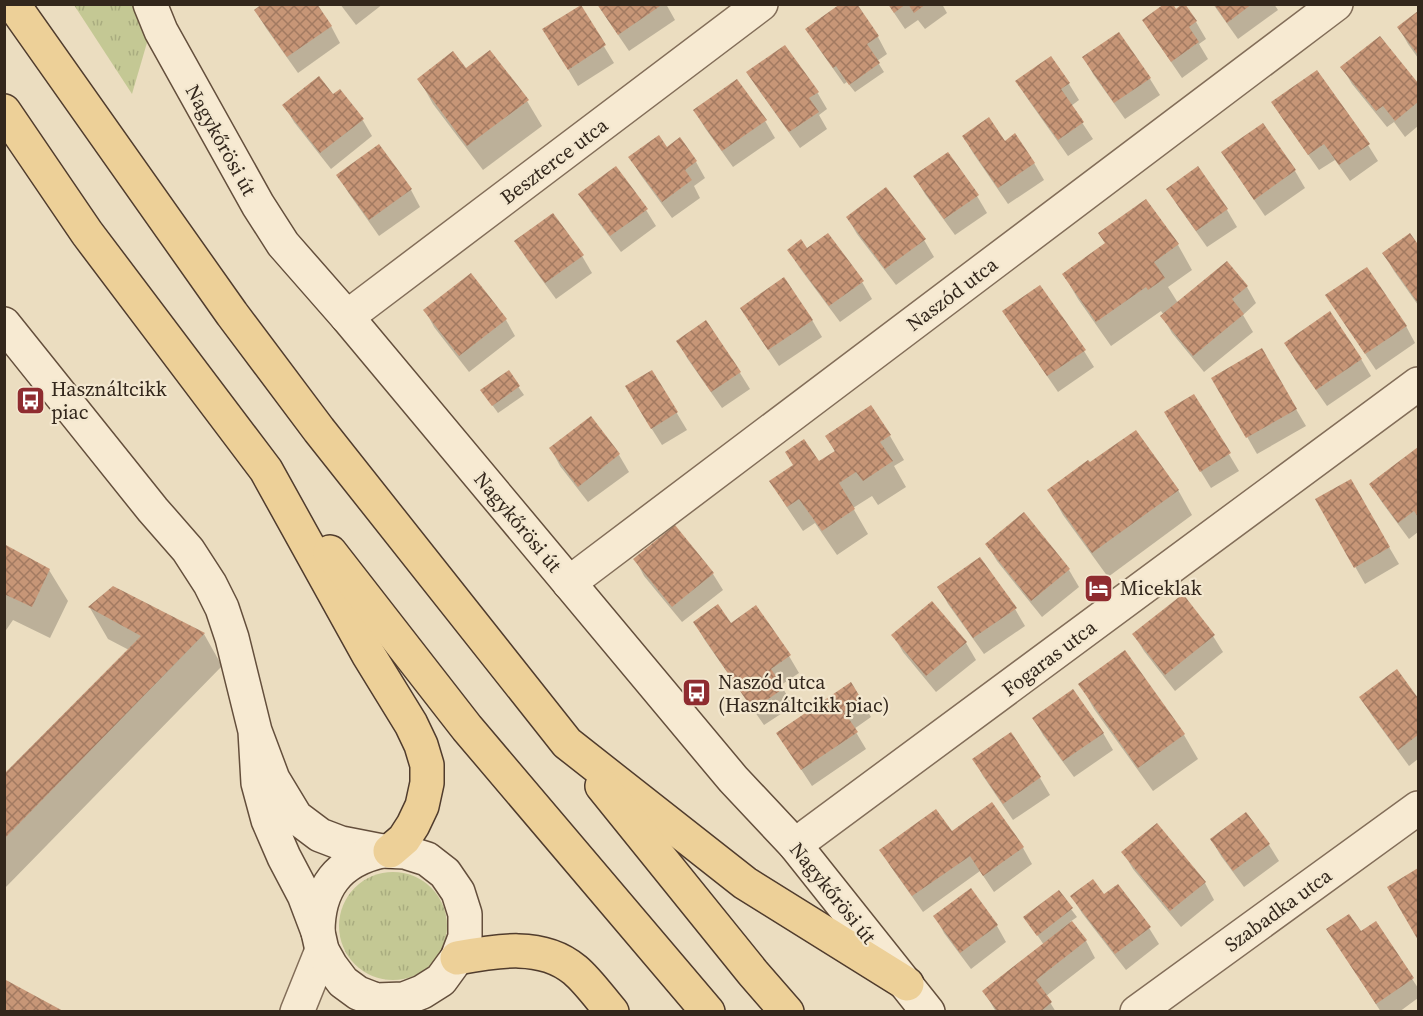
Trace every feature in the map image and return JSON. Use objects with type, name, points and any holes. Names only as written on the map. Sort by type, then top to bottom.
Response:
[{"type":"main road","points":[[13,4],[232,314],[319,430],[567,743],[753,973],[787,1011]]},
{"type":"main road","points":[[4,111],[87,233],[266,470],[467,728],[708,1011]]},
{"type":"main road","points":[[266,470],[421,745],[427,765],[427,783],[422,806],[404,839],[386,851]]},
{"type":"main road","points":[[567,743],[745,883],[907,984]]},
{"type":"main road","points":[[458,958],[517,950],[546,955],[575,970],[612,1011]]},
{"type":"street","name":"Nagykőrösi út","points":[[150,4],[161,31],[258,205],[283,244],[347,317],[733,780],[795,845],[928,1011]]},
{"type":"street","name":"Beszterce utca","points":[[347,317],[761,4]]},
{"type":"street","name":"Naszód utca","points":[[569,583],[1336,4]]},
{"type":"street","points":[[4,324],[153,510],[188,550],[210,584],[222,608],[232,638],[255,731],[273,779],[296,817],[320,835],[341,843],[405,852],[427,859],[445,873],[458,892],[465,914],[465,937],[458,958],[441,980],[422,992],[404,999],[364,1006],[358,993],[343,982],[331,966],[304,895],[268,820],[258,783],[255,731]]},
{"type":"street","name":"Fogaras utca","points":[[795,845],[1419,384]]},
{"type":"street","name":"Szabadka utca","points":[[1137,1011],[1419,808]]},
{"type":"street","points":[[297,1011],[320,941],[318,915],[331,881],[354,861],[367,854],[386,851]]},
{"type":"green space","points":[[74,5],[158,5],[132,94]]},
{"type":"green space","points":[[393,872],[414,876],[432,887],[443,905],[447,926],[443,947],[432,965],[414,976],[393,980],[372,976],[354,965],[343,947],[339,926],[343,905],[354,887],[372,876]]},
{"type":"building","points":[[262,4],[317,4],[332,26],[287,57],[254,10]]},
{"type":"building","points":[[597,4],[663,4],[618,35]]},
{"type":"building","points":[[840,4],[857,4],[879,36],[867,44],[880,63],[849,85],[836,66],[833,68],[805,29]]},
{"type":"building","points":[[888,4],[906,4],[894,13]]},
{"type":"building","points":[[908,4],[926,4],[914,13]]},
{"type":"building","points":[[1164,4],[1173,4],[1176,9],[1185,4],[1197,21],[1189,27],[1199,42],[1171,62],[1142,20]]},
{"type":"building","points":[[1214,4],[1252,4],[1227,23]]},
{"type":"building","points":[[581,5],[606,45],[568,70],[542,29]]},
{"type":"building","points":[[1418,11],[1418,55],[1397,27]]},
{"type":"building","points":[[1119,32],[1151,78],[1114,103],[1082,57]]},
{"type":"building","points":[[1380,36],[1418,83],[1418,102],[1395,121],[1383,106],[1376,111],[1340,67]]},
{"type":"building","points":[[785,45],[819,92],[809,98],[819,112],[789,132],[746,72]]},
{"type":"building","points":[[490,50],[529,100],[467,146],[417,79],[453,51],[466,68]]},
{"type":"building","points":[[1051,56],[1070,83],[1061,89],[1084,122],[1058,140],[1015,81]]},
{"type":"building","points":[[1317,70],[1370,144],[1339,165],[1324,144],[1308,155],[1271,102]]},
{"type":"building","points":[[319,76],[333,94],[340,89],[364,119],[320,153],[282,105]]},
{"type":"building","points":[[737,79],[767,120],[722,151],[693,110]]},
{"type":"building","points":[[989,117],[1005,141],[1015,133],[1035,163],[998,188],[962,136]]},
{"type":"building","points":[[1263,123],[1296,170],[1254,200],[1221,152]]},
{"type":"building","points":[[659,135],[667,147],[680,137],[697,161],[685,170],[692,180],[662,202],[628,157]]},
{"type":"building","points":[[379,144],[412,189],[369,220],[336,175]]},
{"type":"building","points":[[948,152],[979,195],[944,219],[913,176]]},
{"type":"building","points":[[616,166],[648,209],[610,236],[578,194]]},
{"type":"building","points":[[1198,166],[1228,209],[1196,231],[1166,189]]},
{"type":"building","points":[[886,187],[926,239],[885,269],[846,217]]},
{"type":"building","points":[[1146,199],[1179,244],[1154,262],[1165,278],[1148,290],[1146,287],[1096,322],[1062,274],[1105,243],[1098,233]]},
{"type":"building","points":[[553,213],[584,255],[545,283],[514,241]]},
{"type":"building","points":[[828,233],[864,281],[829,306],[787,250],[801,239],[807,248]]},
{"type":"building","points":[[1410,233],[1418,242],[1418,303],[1382,253]]},
{"type":"building","points":[[1227,261],[1248,286],[1232,299],[1244,314],[1193,356],[1160,316]]},
{"type":"building","points":[[1367,267],[1407,326],[1365,354],[1325,295]]},
{"type":"building","points":[[471,273],[507,319],[459,356],[423,310]]},
{"type":"building","points":[[784,277],[813,320],[768,350],[740,308]]},
{"type":"building","points":[[1040,285],[1086,350],[1047,376],[1002,311]]},
{"type":"building","points":[[1330,311],[1362,359],[1316,390],[1284,343]]},
{"type":"building","points":[[706,320],[741,372],[711,392],[676,341]]},
{"type":"building","points":[[1262,348],[1297,409],[1246,438],[1211,378]]},
{"type":"building","points":[[509,370],[520,386],[492,406],[480,390]]},
{"type":"building","points":[[652,370],[678,412],[651,429],[625,386]]},
{"type":"building","points":[[1194,394],[1231,453],[1200,472],[1164,412]]},
{"type":"building","points":[[871,405],[891,435],[880,442],[893,461],[863,481],[856,472],[839,483],[855,509],[822,531],[799,499],[787,507],[769,481],[793,465],[785,452],[804,439],[819,461],[835,451],[825,436]]},
{"type":"building","points":[[591,416],[620,454],[578,487],[549,448]]},
{"type":"building","points":[[1136,430],[1179,490],[1092,553],[1047,490],[1088,460],[1090,462]]},
{"type":"building","points":[[1418,447],[1418,517],[1414,511],[1398,523],[1369,484]]},
{"type":"building","points":[[1351,479],[1390,547],[1354,568],[1315,499]]},
{"type":"building","points":[[1024,512],[1070,569],[1031,601],[985,544]]},
{"type":"building","points":[[675,525],[714,573],[672,607],[633,559]]},
{"type":"building","points":[[4,544],[50,569],[32,607],[4,594]]},
{"type":"building","points":[[980,557],[1017,608],[973,638],[937,587]]},
{"type":"building","points":[[113,586],[205,633],[4,839],[4,774],[141,636],[88,607]]},
{"type":"building","points":[[1183,594],[1215,635],[1165,675],[1132,634]]},
{"type":"building","points":[[932,601],[967,642],[926,676],[891,635]]},
{"type":"building","points":[[718,604],[731,623],[756,605],[791,655],[771,669],[784,688],[753,710],[693,622]]},
{"type":"building","points":[[1125,650],[1185,734],[1138,768],[1078,684]]},
{"type":"building","points":[[1397,669],[1418,698],[1418,735],[1398,750],[1359,697]]},
{"type":"building","points":[[851,682],[862,700],[844,712],[858,732],[801,770],[776,733]]},
{"type":"building","points":[[1073,689],[1104,733],[1063,761],[1032,718]]},
{"type":"building","points":[[1011,732],[1041,777],[1003,804],[972,759]]},
{"type":"building","points":[[992,802],[1024,847],[983,876],[970,856],[912,896],[879,850],[936,809],[952,831]]},
{"type":"building","points":[[1246,812],[1270,844],[1233,871],[1210,839]]},
{"type":"building","points":[[1157,823],[1206,882],[1170,911],[1121,852]]},
{"type":"building","points":[[1418,868],[1418,940],[1387,887]]},
{"type":"building","points":[[1093,879],[1104,894],[1118,884],[1151,927],[1115,954],[1070,896]]},
{"type":"building","points":[[971,888],[998,925],[960,953],[933,916]]},
{"type":"building","points":[[1059,890],[1073,908],[1037,936],[1023,917]]},
{"type":"building","points":[[1349,914],[1361,931],[1376,921],[1414,978],[1376,1004],[1326,929]]},
{"type":"building","points":[[1072,921],[1087,940],[1036,980],[1052,1002],[1040,1012],[998,1012],[982,991]]},
{"type":"building","points":[[4,979],[65,1012],[4,1012]]},
{"type":"place","name":"Használtcikk piac","points":[[30,401]]},
{"type":"place","name":"Miceklak","points":[[1099,588]]},
{"type":"place","name":"Naszód utca (Használtcikk piac)","points":[[697,693]]}]
